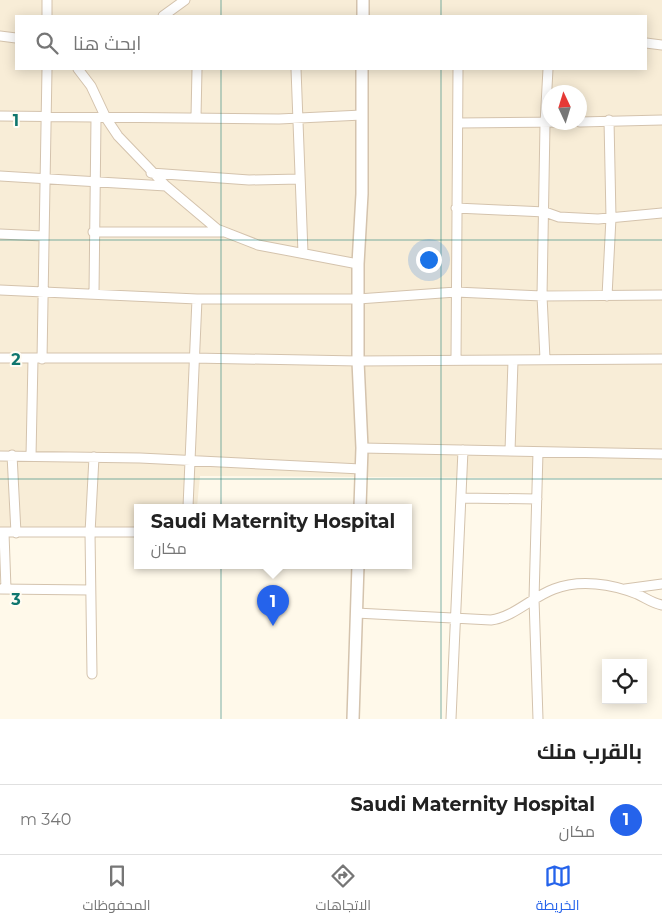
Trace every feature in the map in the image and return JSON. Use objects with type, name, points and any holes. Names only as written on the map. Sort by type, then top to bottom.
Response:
[{"type":"street","points":[[47,0],[47,15]]},
{"type":"street","points":[[164,15],[185,0]]},
{"type":"street","points":[[363,0],[363,15]]},
{"type":"street","points":[[0,36],[15,38]]},
{"type":"street","points":[[647,43],[662,45]]},
{"type":"street","points":[[31,456],[42,291],[47,70]]},
{"type":"street","points":[[79,70],[91,86],[106,118],[118,136],[166,186],[224,232],[258,245],[358,264]]},
{"type":"street","points":[[196,117],[197,70]]},
{"type":"street","points":[[296,70],[303,253]]},
{"type":"street","points":[[360,504],[362,448],[358,361],[358,264],[362,194],[362,70]]},
{"type":"street","points":[[456,360],[458,70]]},
{"type":"street","points":[[547,85],[548,70]]},
{"type":"street","points":[[0,116],[47,118],[298,118],[362,115]]},
{"type":"street","points":[[94,293],[93,232],[96,118]]},
{"type":"street","points":[[608,296],[611,218],[609,120]]},
{"type":"street","points":[[587,122],[662,120]]},
{"type":"street","points":[[458,123],[542,124]]},
{"type":"street","points":[[545,130],[542,296],[545,359]]},
{"type":"street","points":[[151,172],[249,180],[300,179]]},
{"type":"street","points":[[0,176],[166,186]]},
{"type":"street","points":[[456,208],[545,212],[559,217],[611,218],[662,213]]},
{"type":"street","points":[[93,232],[224,232]]},
{"type":"street","points":[[0,234],[44,236]]},
{"type":"street","points":[[0,290],[197,298],[358,299],[456,292],[542,296],[662,295]]},
{"type":"street","points":[[188,504],[197,298]]},
{"type":"street","points":[[0,358],[193,358],[358,361],[662,359]]},
{"type":"street","points":[[510,451],[513,361]]},
{"type":"street","points":[[362,448],[662,454]]},
{"type":"street","points":[[451,719],[463,450]]},
{"type":"street","points":[[538,452],[534,599],[538,719]]},
{"type":"street","points":[[12,455],[16,533]]},
{"type":"street","points":[[0,456],[189,460],[361,469]]},
{"type":"street","points":[[92,674],[90,533],[94,458]]},
{"type":"street","points":[[461,498],[537,499]]},
{"type":"street","points":[[90,590],[3,589],[2,532],[134,532]]},
{"type":"street","points":[[353,719],[358,569]]},
{"type":"street","points":[[356,614],[498,619],[553,589],[572,584],[592,584],[622,589],[662,604]]},
{"type":"street","points":[[622,589],[662,584]]},
{"type":"shaded area","points":[[0,0],[662,0],[662,479],[200,476],[197,504],[134,504],[134,530],[0,528]]},
{"type":"place","name":"Saudi Maternity Hospital","points":[[273,626]]}]
